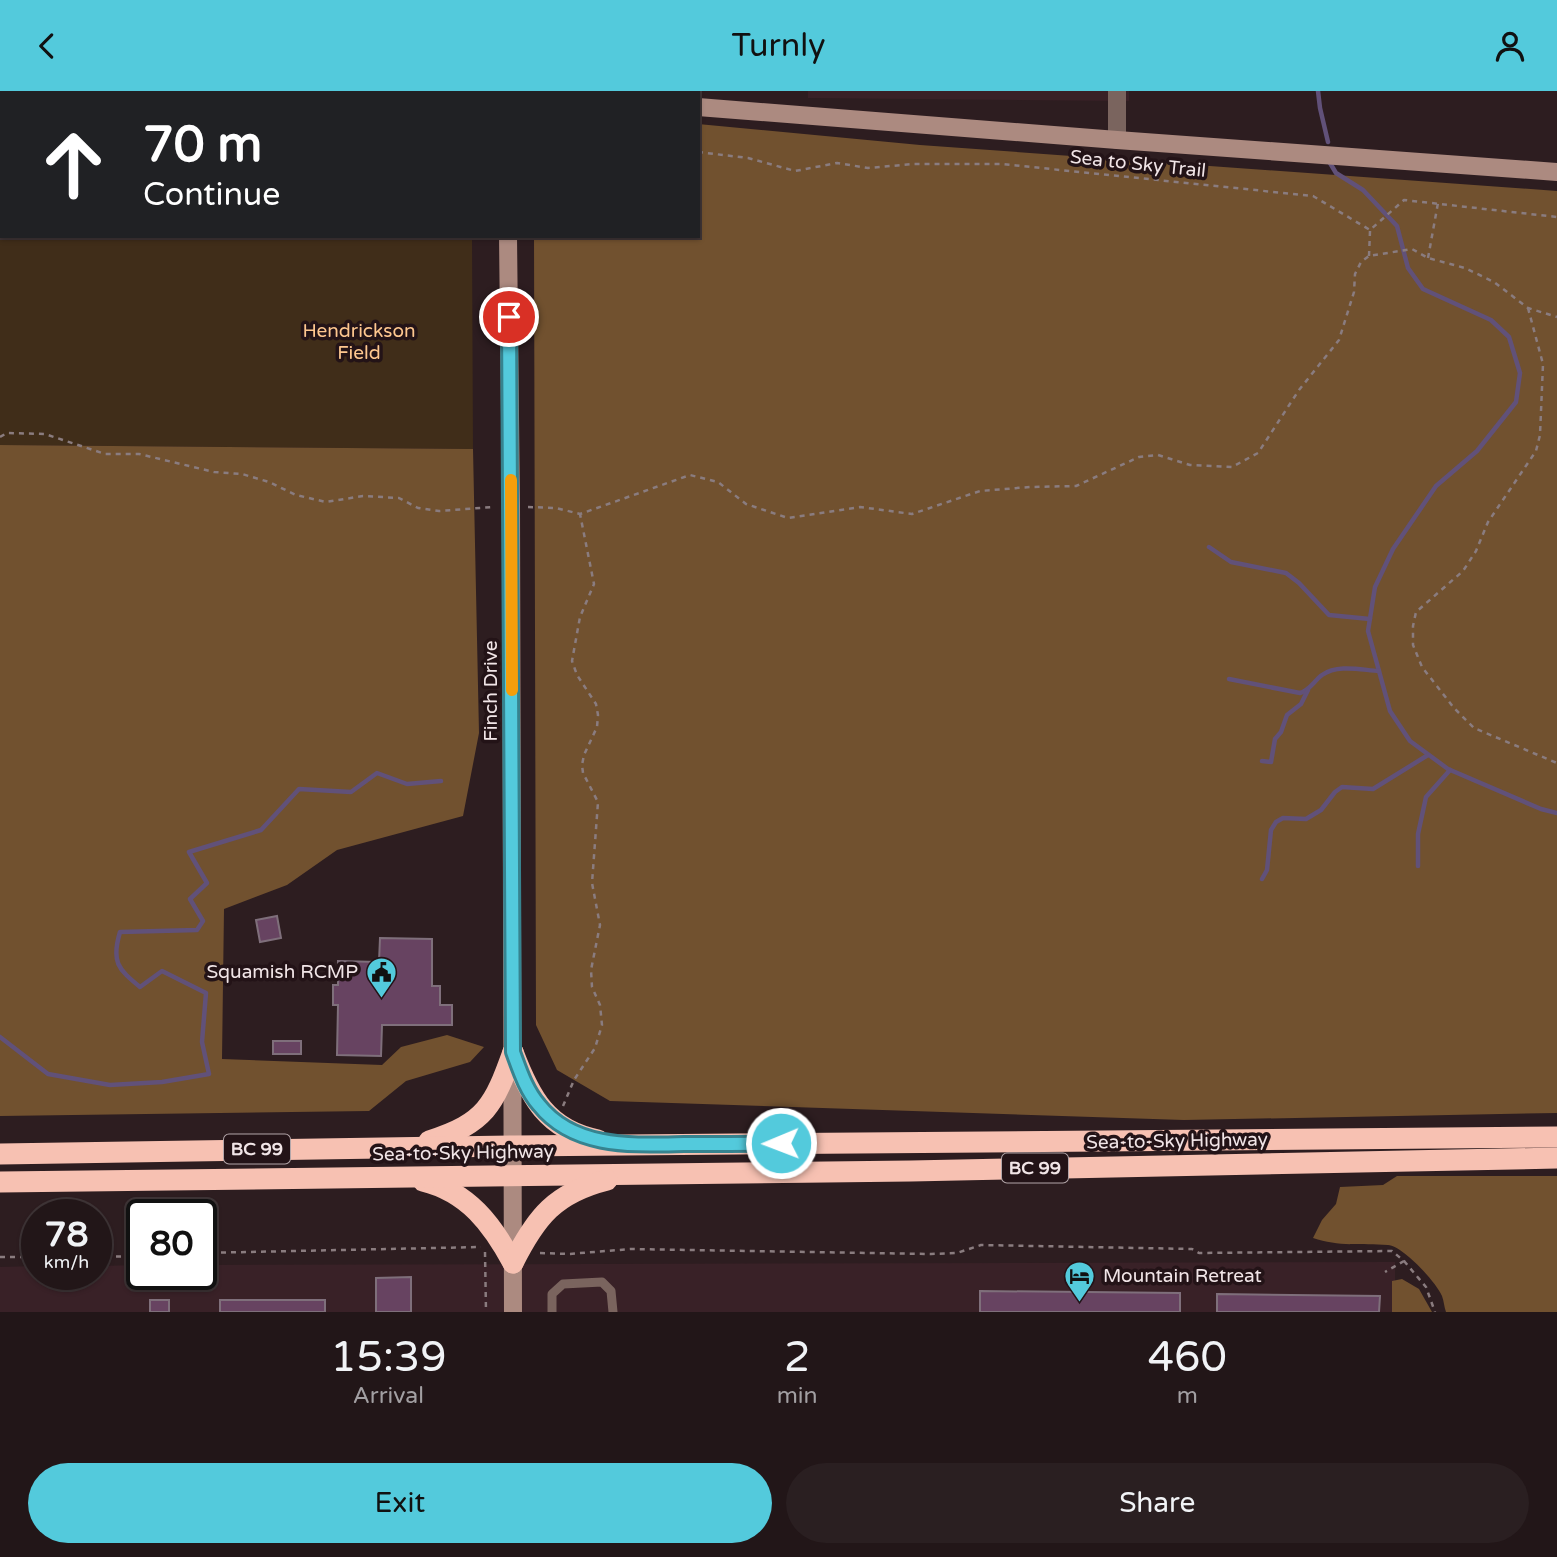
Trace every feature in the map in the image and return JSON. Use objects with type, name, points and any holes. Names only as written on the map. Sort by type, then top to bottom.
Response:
[{"type":"highway","points":[[513,1052],[526,1085],[538,1105],[552,1119],[583,1137],[624,1145]]},
{"type":"highway","points":[[407,1147],[451,1134],[471,1124],[500,1089],[513,1052]]},
{"type":"highway","name":"Sea-to-Sky Highway","points":[[0,1154],[407,1147],[1557,1137]]},
{"type":"highway","name":"Sea-to-Sky Highway","points":[[0,1182],[911,1171],[1557,1158]]},
{"type":"highway","points":[[513,1263],[527,1235],[555,1202],[590,1184],[637,1173]]},
{"type":"highway","points":[[406,1176],[456,1193],[472,1205],[485,1218],[513,1263]]},
{"type":"street","points":[[1117,91],[1117,141]]},
{"type":"street","points":[[700,107],[1117,141],[1557,171]]},
{"type":"street","name":"Finch Drive","points":[[508,238],[513,1312]]},
{"type":"lane","points":[[552,1312],[552,1293],[563,1284],[602,1282],[611,1291],[613,1312]]},
{"type":"path","name":"Sea to Sky Trail","points":[[700,152],[748,158],[795,171],[837,163],[868,168],[913,164],[1002,164],[1313,196],[1370,230]]},
{"type":"path","points":[[1369,256],[1370,230],[1404,199],[1557,217]]},
{"type":"path","points":[[1428,258],[1438,203]]},
{"type":"path","points":[[540,507],[580,514],[690,475],[718,482],[746,504],[788,519],[860,507],[912,515],[980,491],[1076,486],[1139,457],[1158,455],[1190,465],[1232,467],[1258,453],[1292,399],[1339,340],[1354,292],[1355,274],[1361,262],[1369,256],[1412,249],[1428,258],[1465,268],[1494,282],[1528,308],[1557,317]]},
{"type":"path","points":[[1528,308],[1543,364],[1540,435],[1536,451],[1488,522],[1476,551],[1463,571],[1416,612],[1413,645],[1422,667],[1454,708],[1474,728],[1557,763]]},
{"type":"path","points":[[0,437],[7,433],[45,434],[105,454],[139,454],[214,472],[242,474],[269,482],[296,495],[326,502],[363,496],[399,498],[418,508],[439,511],[511,506]]},
{"type":"path","points":[[562,1108],[574,1080],[595,1048],[601,1025],[600,1005],[592,987],[592,970],[600,925],[592,883],[598,802],[583,773],[582,765],[597,727],[598,715],[596,704],[576,675],[572,661],[580,617],[594,584],[580,514]]},
{"type":"path","points":[[539,1253],[569,1254],[631,1249],[931,1254],[957,1253],[981,1245],[1192,1249],[1199,1253],[1392,1251],[1426,1287],[1435,1312]]},
{"type":"path","points":[[217,1252],[484,1247],[486,1312]]},
{"type":"path","points":[[0,1257],[21,1257]]},
{"type":"path","points":[[1385,1272],[1404,1261]]},
{"type":"shaded area","points":[[808,91],[1129,91],[1129,101],[808,98]]},
{"type":"shaded area","points":[[700,124],[920,145],[1557,191],[1557,1113],[1184,1120],[610,1101],[557,1070],[536,1025],[534,238],[700,238]]},
{"type":"shaded area","points":[[0,445],[473,449],[479,733],[463,816],[337,850],[287,885],[224,909],[222,1059],[382,1065],[401,1047],[447,1035],[484,1047],[470,1062],[406,1081],[369,1111],[0,1116]]},
{"type":"shaded area","points":[[1397,1176],[1557,1176],[1557,1312],[1446,1312],[1442,1296],[1433,1282],[1402,1251],[1388,1245],[1341,1244],[1313,1238],[1322,1220],[1336,1204],[1340,1187],[1383,1185]]},
{"type":"shaded area","points":[[1395,1262],[1395,1312],[0,1312],[0,1267],[21,1266],[21,1290],[112,1290],[112,1266],[126,1265],[126,1290],[217,1290],[217,1265]]},
{"type":"shaded area","points":[[1402,1279],[1419,1289],[1432,1312],[1392,1312],[1392,1281]]},
{"type":"green space","name":"Hendrickson Field","points":[[0,238],[472,238],[473,449],[0,445]]},
{"type":"building","points":[[277,916],[281,938],[260,942],[256,920]]},
{"type":"building","name":"Squamish RCMP","points":[[380,938],[432,939],[432,986],[440,986],[440,1005],[452,1005],[452,1025],[382,1025],[381,1056],[337,1055],[338,1005],[333,1005],[333,985],[338,985],[338,961],[379,962]]},
{"type":"building","points":[[273,1041],[301,1041],[301,1054],[273,1054]]},
{"type":"building","points":[[411,1277],[411,1312],[376,1312],[376,1278]]},
{"type":"building","name":"Mountain Retreat","points":[[980,1291],[1180,1293],[1180,1312],[980,1312]]},
{"type":"building","points":[[1217,1294],[1380,1296],[1379,1312],[1217,1312]]},
{"type":"building","points":[[150,1300],[169,1300],[169,1312],[150,1312]]},
{"type":"building","points":[[220,1300],[325,1300],[325,1312],[220,1312]]},
{"type":"waterway","points":[[1318,91],[1328,142]]},
{"type":"waterway","points":[[1330,163],[1336,173],[1363,190],[1397,226],[1408,268],[1423,289],[1491,320],[1509,337],[1520,373],[1516,402],[1477,451],[1436,486],[1393,549],[1375,587],[1368,631],[1390,711],[1410,741],[1448,769],[1541,809],[1557,813]]},
{"type":"waterway","points":[[1209,547],[1231,562],[1286,573],[1329,615],[1370,619]]},
{"type":"waterway","points":[[1229,679],[1300,693],[1322,675],[1335,670],[1379,671]]},
{"type":"waterway","points":[[1262,761],[1271,762],[1275,739],[1281,732],[1287,715],[1301,704],[1308,690]]},
{"type":"waterway","points":[[1262,879],[1267,870],[1271,830],[1276,822],[1283,818],[1306,819],[1321,810],[1342,787],[1373,789],[1428,755]]},
{"type":"waterway","points":[[1418,866],[1418,834],[1426,797],[1450,770]]},
{"type":"waterway","points":[[0,1037],[48,1074],[110,1085],[162,1082],[209,1074],[202,1042],[206,993],[162,971],[140,987],[118,964],[116,951],[120,932],[197,930],[203,921],[190,899],[207,883],[189,852],[261,830],[299,789],[351,792],[377,773],[407,784],[441,781]]},
{"type":"slow traffic","points":[[511,480],[512,690]]},
{"type":"place","name":"Squamish RCMP","points":[[381,999]]},
{"type":"place","name":"Mountain Retreat","points":[[1080,1303]]},
{"type":"route","points":[[509,317],[513,1052],[526,1085],[538,1105],[566,1129],[583,1137],[624,1145],[781,1143]]}]
